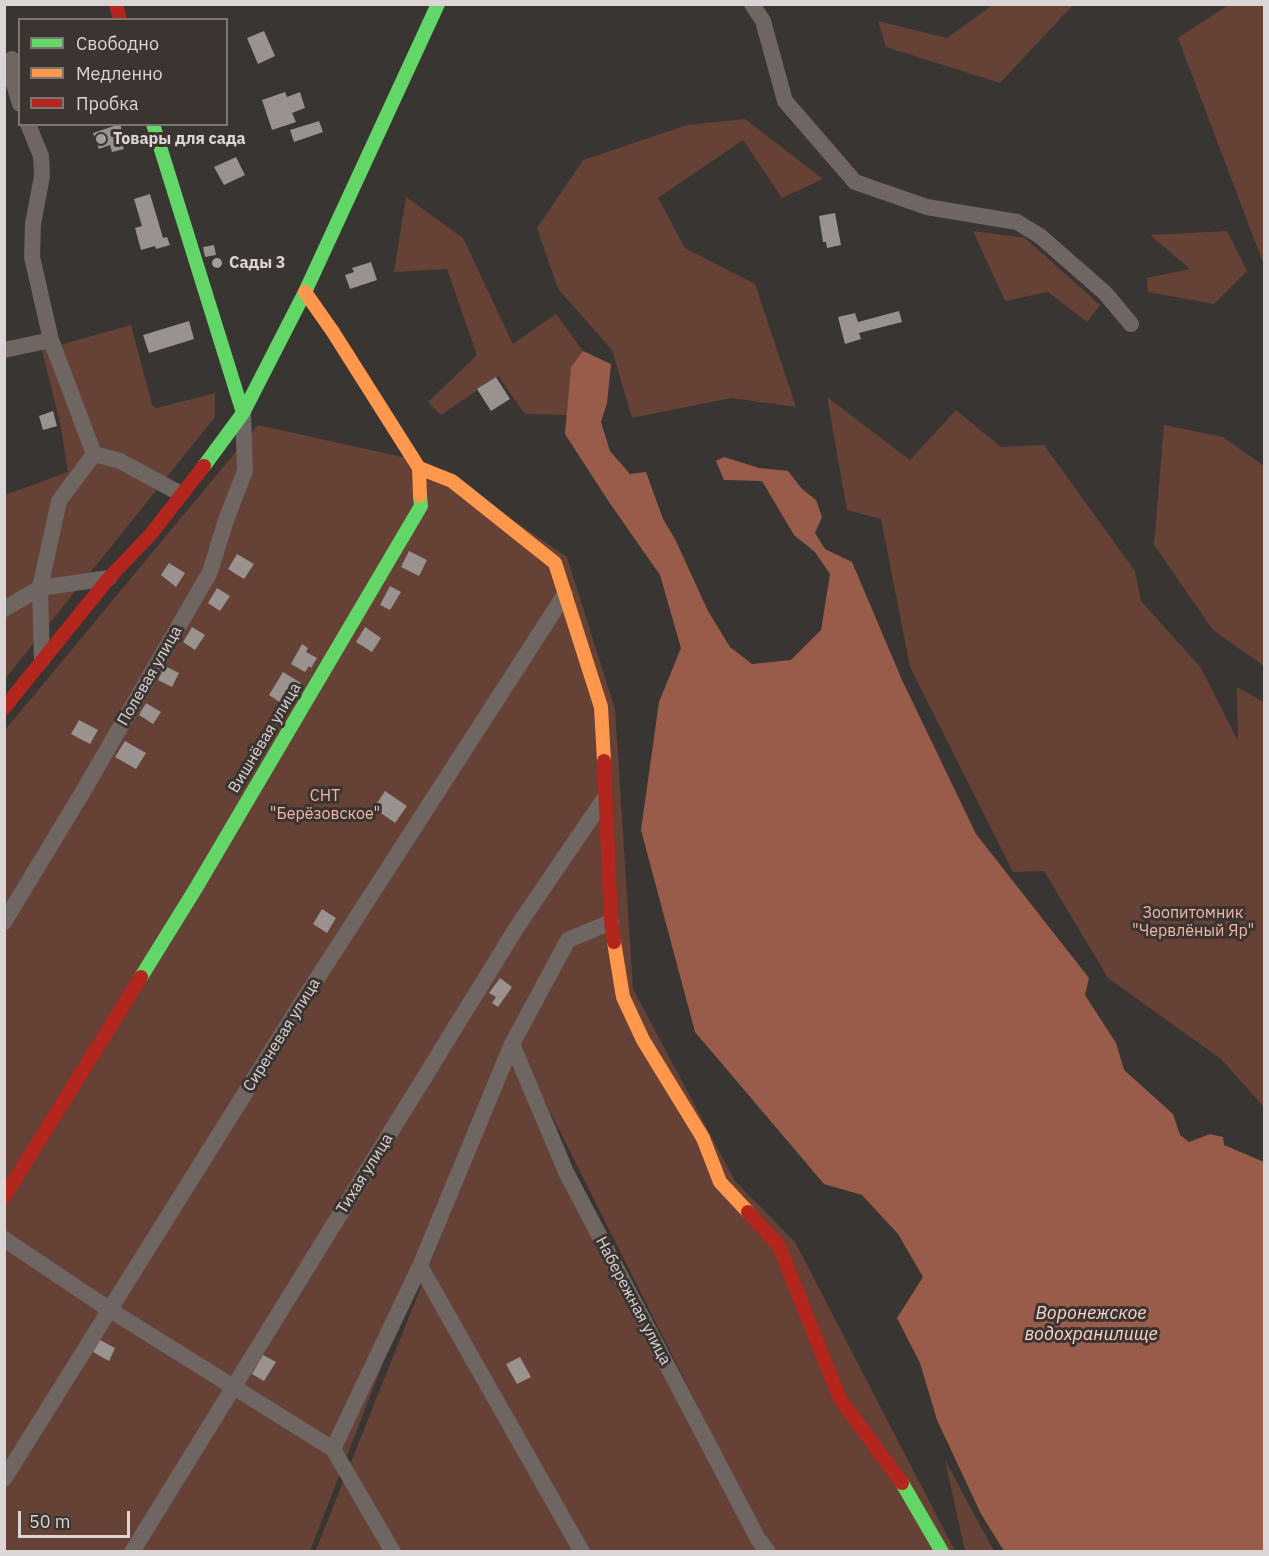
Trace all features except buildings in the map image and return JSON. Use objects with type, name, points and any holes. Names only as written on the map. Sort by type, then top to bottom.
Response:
[{"type":"street","points":[[4,708],[110,578],[151,534],[219,448],[243,413],[305,292],[438,4]]},
{"type":"street","points":[[752,4],[763,21],[785,101],[855,182],[927,207],[1017,222],[1040,236],[1105,292],[1131,324]]},
{"type":"street","points":[[12,58],[12,78],[18,98]]},
{"type":"street","points":[[29,126],[41,156],[42,166],[33,224],[32,257],[51,340],[94,454]]},
{"type":"street","points":[[154,126],[243,413]]},
{"type":"street","points":[[305,292],[420,468],[452,481],[555,563],[601,707],[611,922],[623,997],[643,1040],[703,1138],[720,1182],[779,1246],[840,1399],[902,1483],[942,1551]]},
{"type":"street","points":[[4,350],[51,340]]},
{"type":"street","name":"Полевая улица","points":[[4,922],[81,795],[210,572],[226,520],[245,471],[243,413]]},
{"type":"street","points":[[94,454],[120,461],[181,494]]},
{"type":"street","points":[[42,660],[40,588],[59,501],[94,454]]},
{"type":"street","name":"Вишнёвая улица","points":[[4,1197],[196,888],[421,506],[420,468]]},
{"type":"street","points":[[4,609],[40,588],[110,578]]},
{"type":"street","name":"Сиреневая улица","points":[[4,1479],[302,1002],[565,594]]},
{"type":"street","name":"Тихая улица","points":[[132,1551],[517,927],[604,799]]},
{"type":"street","points":[[333,1449],[420,1266],[512,1044],[568,940],[611,922]]},
{"type":"street","name":"Набережная улица","points":[[512,1044],[566,1172],[758,1539],[768,1551]]},
{"type":"street","points":[[4,1239],[110,1310],[333,1449],[393,1551]]},
{"type":"street","points":[[420,1266],[582,1551]]},
{"type":"green space","points":[[994,4],[1073,5],[1000,83],[886,47],[878,21],[947,38]]},
{"type":"green space","points":[[1230,4],[1264,5],[1264,265],[1178,38]]},
{"type":"green space","points":[[745,119],[823,179],[782,198],[743,140],[658,198],[685,248],[755,284],[796,407],[731,398],[632,418],[612,350],[558,289],[537,228],[583,160],[687,125]]},
{"type":"green space","points":[[406,197],[463,238],[513,344],[556,314],[583,351],[571,367],[567,415],[525,414],[498,376],[441,415],[428,402],[477,355],[447,269],[394,272]]},
{"type":"green space","points":[[973,231],[1025,238],[1100,305],[1087,322],[1048,292],[1005,301]]},
{"type":"green space","points":[[1227,231],[1247,271],[1214,304],[1148,292],[1147,278],[1190,269],[1150,235]]},
{"type":"green space","points":[[131,325],[152,405],[157,408],[215,393],[215,417],[5,679],[5,495],[68,472],[61,427],[42,350]]},
{"type":"green space","name":"Зоопитомник \"Червлёный Яр\"","points":[[827,397],[910,460],[956,410],[1001,447],[1044,445],[1135,571],[1141,601],[1201,668],[1238,741],[1237,687],[1264,702],[1264,1107],[1221,1059],[1108,978],[1044,871],[1013,872],[910,667],[881,519],[847,510]]},
{"type":"green space","name":"СНТ \"Берёзовское\"","points":[[258,425],[429,463],[567,557],[615,709],[633,989],[735,1181],[795,1242],[955,1551],[776,1551],[763,1536],[511,1034],[310,1551],[5,1552],[5,730]]},
{"type":"green space","points":[[1164,425],[1223,437],[1264,466],[1264,666],[1213,630],[1154,545]]},
{"type":"green space","points":[[512,1059],[768,1551],[315,1552]]},
{"type":"green space","points":[[945,1460],[994,1551],[965,1551]]},
{"type":"water","name":"Воронежское водохранилище","points":[[583,351],[611,364],[607,403],[601,422],[610,451],[630,474],[646,472],[663,519],[675,539],[708,611],[730,647],[752,664],[791,660],[821,630],[830,574],[815,552],[794,535],[762,481],[724,480],[716,461],[724,457],[759,468],[788,471],[802,489],[816,500],[822,517],[815,533],[825,549],[852,562],[902,680],[976,834],[1089,978],[1085,995],[1116,1043],[1124,1070],[1173,1114],[1180,1135],[1189,1142],[1210,1134],[1223,1137],[1224,1145],[1264,1162],[1264,1551],[1004,1551],[981,1514],[937,1420],[920,1363],[897,1318],[923,1277],[898,1234],[862,1195],[824,1184],[695,1032],[641,830],[659,702],[681,648],[660,575],[565,434],[571,367]]},
{"type":"traffic: fast","points":[[204,466],[243,413],[305,292],[438,4]]},
{"type":"traffic: fast","points":[[154,126],[243,413]]},
{"type":"traffic: fast","points":[[141,977],[421,506],[420,496]]},
{"type":"traffic: fast","points":[[902,1483],[942,1552]]},
{"type":"traffic: slow","points":[[305,292],[419,468],[420,496]]},
{"type":"traffic: slow","points":[[419,468],[452,481],[555,563],[601,707],[604,761]]},
{"type":"traffic: slow","points":[[614,942],[623,997],[643,1040],[703,1138],[720,1182],[748,1212]]},
{"type":"traffic: jam","points":[[116,4],[120,18]]},
{"type":"traffic: jam","points":[[4,708],[109,578],[151,534],[204,466]]},
{"type":"traffic: jam","points":[[604,761],[611,922],[614,942]]},
{"type":"traffic: jam","points":[[4,1197],[141,977]]},
{"type":"traffic: jam","points":[[748,1212],[779,1246],[840,1399],[902,1483]]},
{"type":"place","name":"Товары для сада","points":[[101,139]]},
{"type":"place","name":"Сады 3","points":[[217,263]]}]
